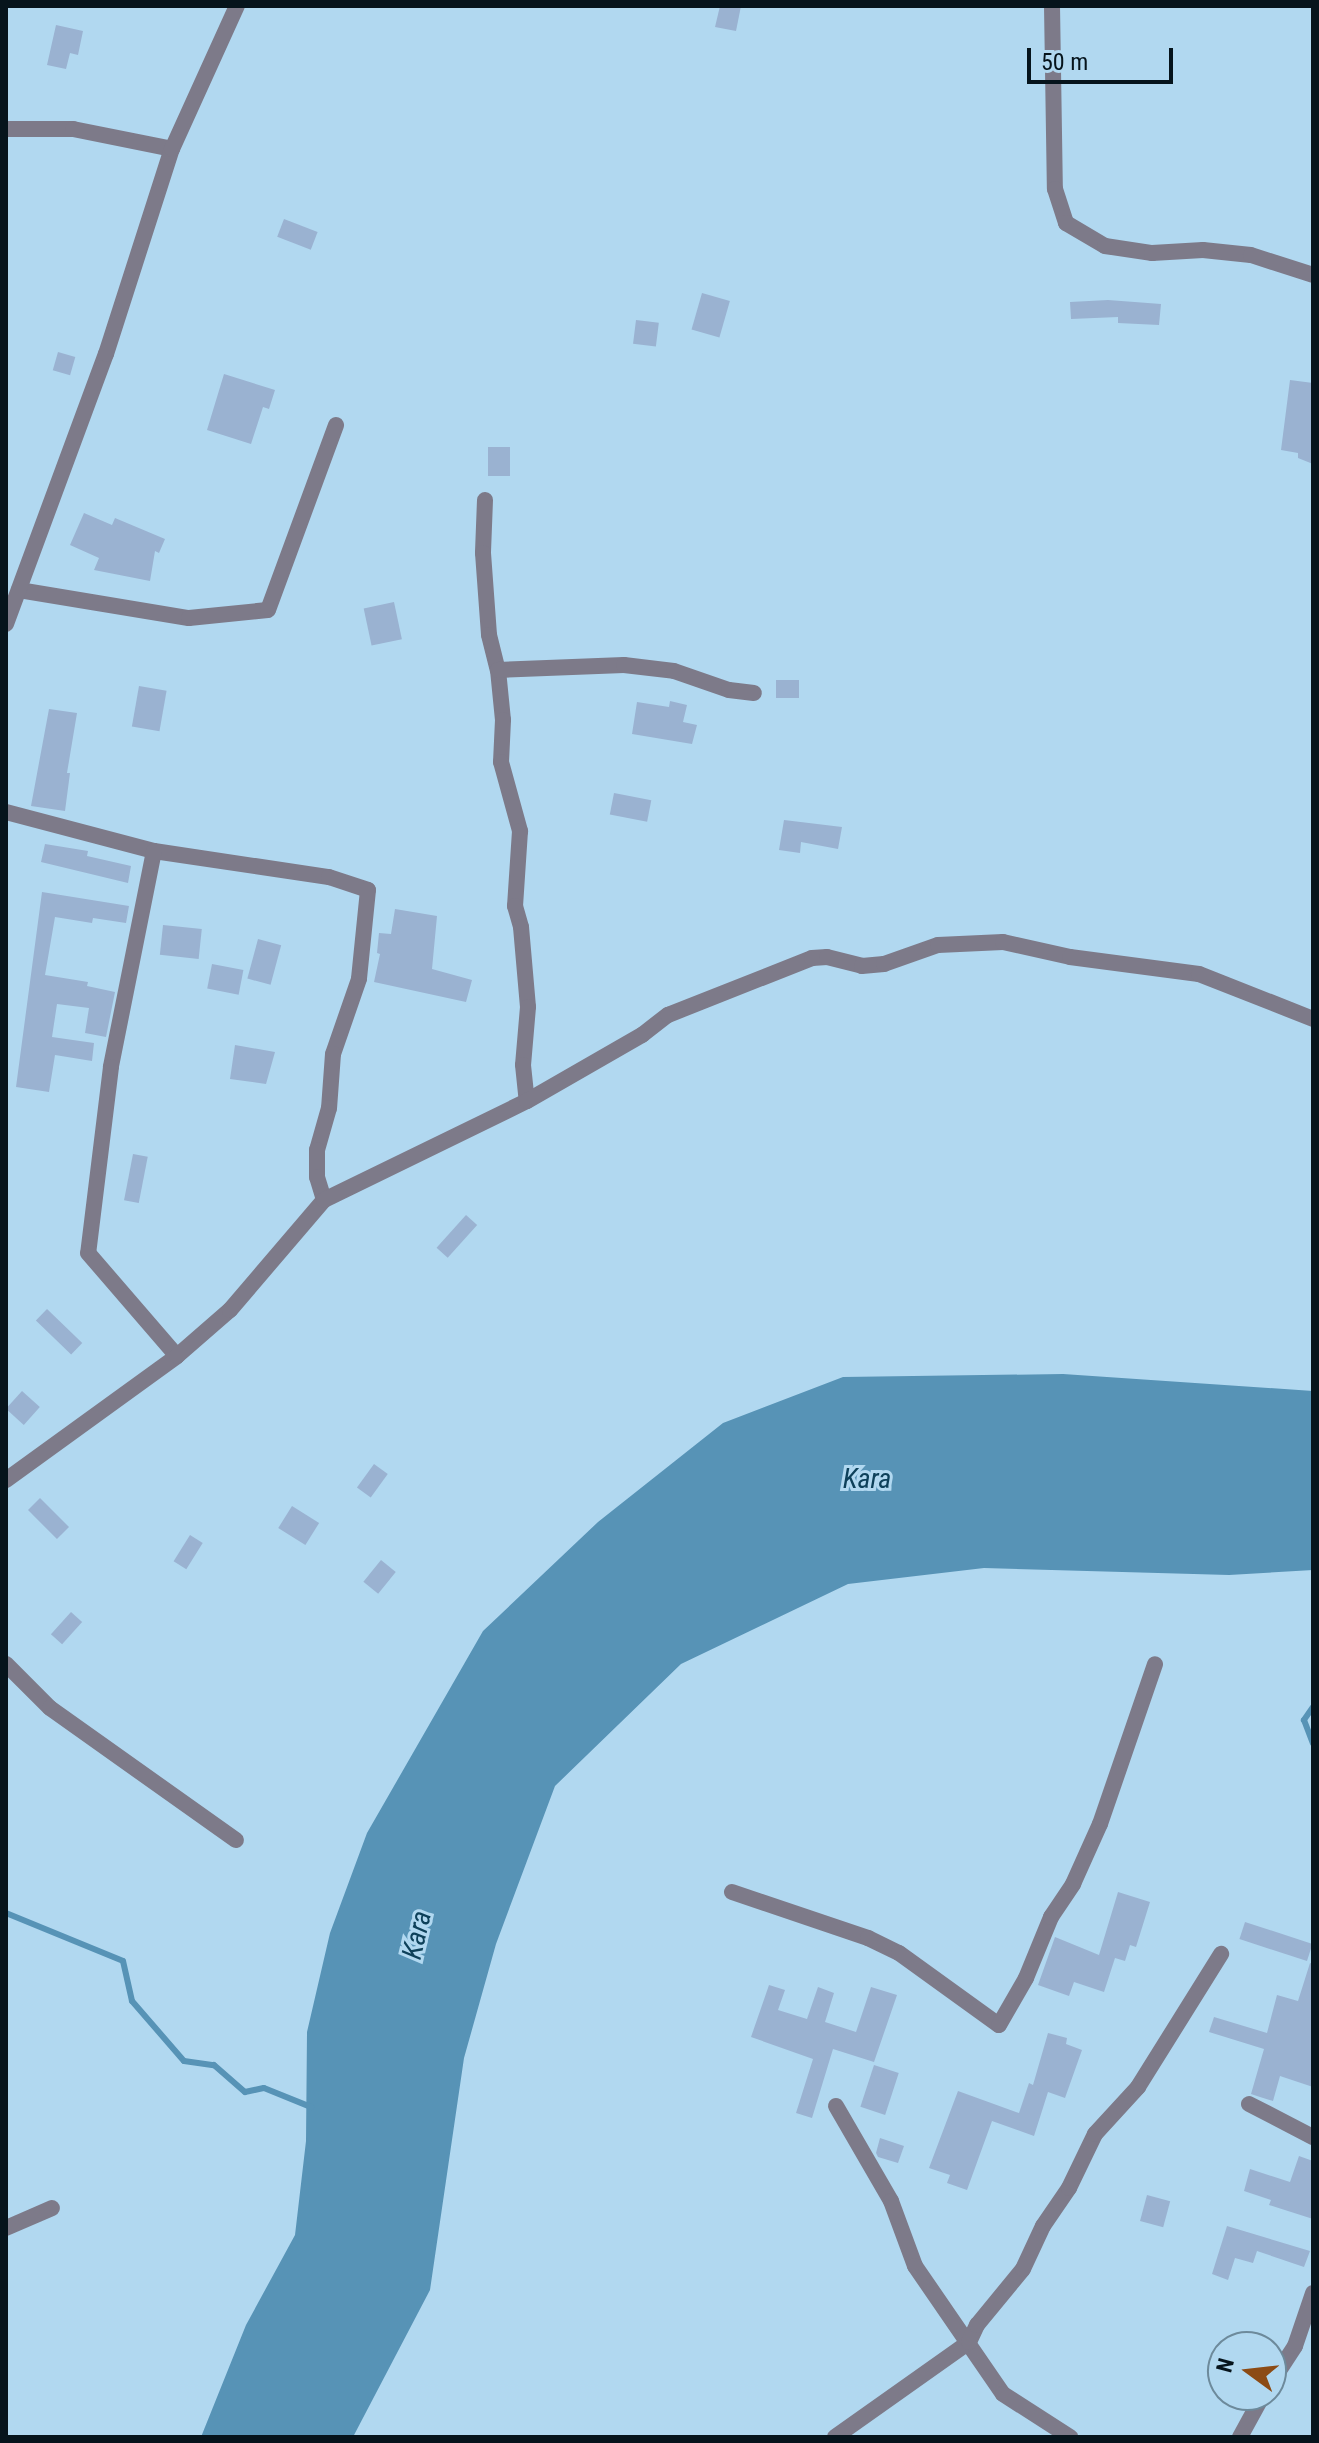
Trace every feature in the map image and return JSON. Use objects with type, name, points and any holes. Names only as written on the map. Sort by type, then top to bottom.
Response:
[{"type":"street","points":[[8,615],[102,368],[172,149],[237,6]]},
{"type":"street","points":[[1052,6],[1055,189],[1066,223],[1105,246],[1152,253],[1203,250],[1251,255],[1313,275]]},
{"type":"street","points":[[6,129],[73,129],[172,149]]},
{"type":"street","points":[[19,590],[189,618],[268,610],[336,425]]},
{"type":"street","points":[[485,500],[483,553],[489,635],[498,670],[503,720],[501,762],[520,831],[515,906],[521,927],[528,1007],[523,1065],[527,1101]]},
{"type":"street","points":[[498,670],[624,665],[674,671],[729,690],[754,693]]},
{"type":"street","points":[[6,812],[154,851],[257,869],[329,877],[368,890],[359,979],[333,1054],[329,1108],[317,1150],[317,1177],[324,1200]]},
{"type":"street","points":[[154,851],[111,1067],[88,1253],[177,1356]]},
{"type":"street","points":[[6,1480],[177,1356],[230,1310],[324,1200],[527,1101],[642,1035],[668,1015],[812,958],[827,957],[862,966],[884,964],[938,945],[1003,942],[1070,957],[1199,974],[1313,1019]]},
{"type":"street","points":[[6,1664],[50,1708],[236,1840]]},
{"type":"street","points":[[732,1892],[868,1938],[899,1953],[999,2025],[1100,1824],[1155,1664]]},
{"type":"street","points":[[835,2437],[969,2342],[977,2325],[1023,2269],[1043,2226],[1069,2188],[1095,2134],[1138,2087],[1221,1954]]},
{"type":"street","points":[[1249,2104],[1313,2137]]},
{"type":"street","points":[[836,2106],[891,2201],[915,2266],[1003,2394],[1070,2437]]},
{"type":"street","points":[[6,2228],[52,2208]]},
{"type":"street","points":[[1287,2358],[1295,2346],[1313,2293]]},
{"type":"street","points":[[1240,2437],[1254,2411]]},
{"type":"water","name":"Kara","points":[[1063,1374],[1313,1391],[1313,1570],[1229,1575],[984,1568],[848,1584],[681,1664],[555,1786],[496,1944],[464,2058],[430,2290],[353,2437],[201,2437],[246,2325],[295,2235],[306,2141],[307,2032],[330,1933],[367,1833],[483,1631],[598,1522],[723,1423],[843,1377]]},
{"type":"building","points":[[720,6],[741,6],[736,31],[715,27]]},
{"type":"building","points":[[56,25],[83,31],[78,55],[70,53],[66,69],[47,65]]},
{"type":"building","points":[[284,219],[318,232],[311,250],[277,237]]},
{"type":"building","points":[[702,293],[730,301],[719,338],[692,330]]},
{"type":"building","points":[[1108,300],[1161,304],[1159,325],[1118,323],[1118,317],[1071,319],[1070,302]]},
{"type":"building","points":[[636,320],[659,323],[656,347],[633,344]]},
{"type":"building","points":[[58,352],[75,357],[70,375],[53,370]]},
{"type":"building","points":[[224,374],[275,390],[269,409],[263,407],[251,444],[207,430]]},
{"type":"building","points":[[1290,380],[1313,383],[1313,464],[1298,458],[1298,453],[1281,450]]},
{"type":"building","points":[[488,447],[510,447],[510,476],[488,476]]},
{"type":"building","points":[[84,513],[112,525],[115,518],[165,539],[159,553],[155,551],[150,581],[94,570],[99,558],[70,545]]},
{"type":"building","points":[[394,602],[402,639],[372,646],[364,608]]},
{"type":"building","points":[[776,680],[799,680],[799,698],[776,698]]},
{"type":"building","points":[[139,686],[167,691],[159,731],[132,726]]},
{"type":"building","points":[[670,701],[687,705],[683,722],[697,725],[692,744],[632,734],[637,702],[669,707]]},
{"type":"building","points":[[49,709],[77,713],[67,773],[70,773],[65,811],[31,806]]},
{"type":"building","points":[[614,793],[651,800],[647,822],[610,815]]},
{"type":"building","points":[[784,820],[842,827],[838,849],[801,842],[800,853],[779,850]]},
{"type":"building","points":[[45,844],[88,851],[87,856],[131,866],[128,883],[41,862]]},
{"type":"building","points":[[42,892],[129,906],[126,923],[93,918],[92,923],[55,917],[45,975],[88,982],[87,986],[115,992],[106,1037],[85,1033],[89,1008],[57,1004],[52,1037],[94,1043],[92,1061],[55,1055],[49,1092],[16,1087]]},
{"type":"building","points":[[395,909],[437,916],[432,969],[472,980],[466,1002],[374,982],[380,954],[377,953],[379,933],[391,934]]},
{"type":"building","points":[[163,925],[202,929],[199,959],[160,955]]},
{"type":"building","points":[[258,939],[281,945],[271,985],[247,979]]},
{"type":"building","points":[[212,964],[243,970],[239,995],[207,989]]},
{"type":"building","points":[[235,1045],[275,1052],[266,1084],[230,1079]]},
{"type":"building","points":[[133,1154],[148,1157],[139,1203],[124,1200]]},
{"type":"building","points":[[466,1215],[477,1225],[448,1258],[437,1248]]},
{"type":"building","points":[[47,1309],[82,1343],[71,1355],[36,1321]]},
{"type":"building","points":[[22,1391],[40,1407],[24,1425],[6,1409]]},
{"type":"building","points":[[374,1464],[388,1474],[371,1497],[357,1487]]},
{"type":"building","points":[[40,1498],[69,1527],[57,1539],[28,1510]]},
{"type":"building","points":[[292,1506],[319,1523],[305,1545],[278,1528]]},
{"type":"building","points":[[190,1535],[203,1543],[186,1569],[174,1561]]},
{"type":"building","points":[[381,1560],[396,1572],[378,1594],[363,1582]]},
{"type":"building","points":[[71,1612],[82,1622],[62,1644],[51,1634]]},
{"type":"building","points":[[1118,1892],[1150,1902],[1136,1947],[1130,1945],[1125,1961],[1115,1958],[1104,1992],[1074,1982],[1069,1996],[1038,1985],[1055,1937],[1099,1955]]},
{"type":"building","points":[[1245,1922],[1313,1944],[1307,1961],[1239,1939]]},
{"type":"building","points":[[1310,1963],[1313,1964],[1313,2087],[1280,2076],[1273,2101],[1251,2094],[1264,2049],[1209,2032],[1214,2017],[1267,2033],[1277,1995],[1298,2001]]},
{"type":"building","points":[[769,1985],[785,1990],[778,2010],[807,2019],[818,1987],[834,1993],[825,2022],[856,2032],[871,1987],[897,1995],[874,2062],[833,2049],[812,2118],[796,2113],[813,2059],[751,2037]]},
{"type":"building","points":[[1048,2033],[1067,2038],[1066,2044],[1082,2050],[1065,2098],[1048,2092],[1034,2136],[992,2121],[967,2190],[947,2183],[950,2175],[929,2168],[958,2091],[1019,2113],[1029,2083],[1033,2085]]},
{"type":"building","points":[[874,2065],[899,2073],[885,2115],[860,2107]]},
{"type":"building","points":[[880,2138],[904,2146],[898,2163],[878,2157],[876,2153]]},
{"type":"building","points":[[1299,2156],[1313,2161],[1313,2219],[1269,2205],[1271,2200],[1244,2191],[1250,2169],[1290,2182]]},
{"type":"building","points":[[1147,2195],[1170,2201],[1163,2227],[1140,2221]]},
{"type":"building","points":[[1227,2226],[1310,2251],[1304,2267],[1257,2251],[1253,2263],[1235,2258],[1228,2280],[1212,2274]]},
{"type":"waterway","points":[[1313,1707],[1304,1720],[1313,1743]]},
{"type":"waterway","points":[[6,1913],[123,1961],[132,2001],[184,2061],[214,2065],[245,2092],[264,2088],[311,2107]]}]
